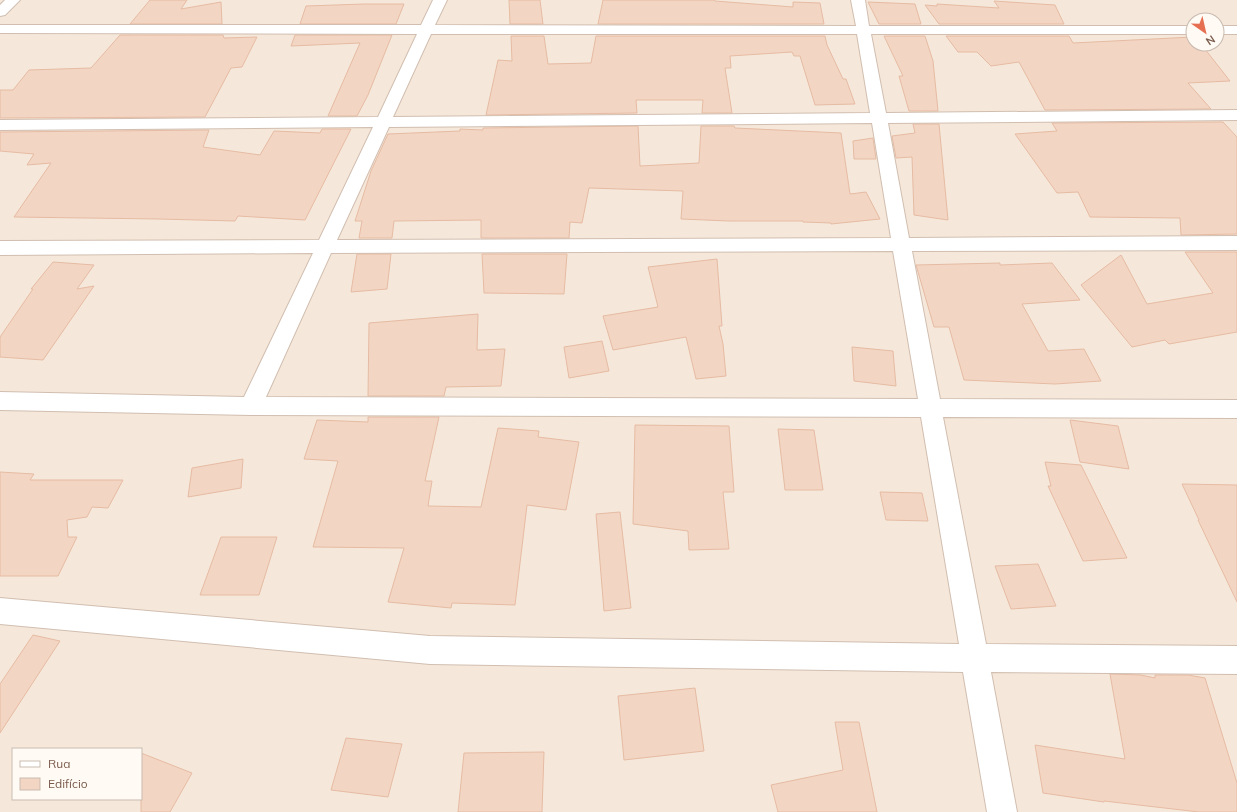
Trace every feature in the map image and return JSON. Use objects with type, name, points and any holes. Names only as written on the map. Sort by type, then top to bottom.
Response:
[{"type":"street","points":[[0,12],[13,0]]},
{"type":"street","points":[[251,406],[440,0]]},
{"type":"street","points":[[858,0],[1002,812]]},
{"type":"street","points":[[0,29],[1185,30]]},
{"type":"street","points":[[1225,30],[1237,30]]},
{"type":"street","points":[[0,125],[1237,115]]},
{"type":"street","points":[[0,248],[324,248],[1237,243]]},
{"type":"street","points":[[0,401],[251,406],[1237,409]]},
{"type":"street","points":[[0,611],[430,650],[974,658],[1237,660]]},
{"type":"shaded area","points":[[0,0],[1237,0],[1237,812],[0,812]]},
{"type":"building","points":[[150,0],[187,0],[181,9],[221,2],[222,24],[130,24]]},
{"type":"building","points":[[509,0],[540,0],[543,24],[510,24]]},
{"type":"building","points":[[603,0],[714,0],[793,7],[793,2],[820,3],[824,24],[598,24]]},
{"type":"building","points":[[994,1],[1055,5],[1064,24],[939,24],[925,5],[937,6],[937,4],[999,8]]},
{"type":"building","points":[[868,2],[915,4],[921,24],[879,24]]},
{"type":"building","points":[[404,4],[396,24],[300,24],[306,6]]},
{"type":"building","points":[[120,35],[223,35],[224,38],[257,37],[242,67],[231,68],[205,117],[0,118],[0,90],[13,90],[29,70],[91,68]]},
{"type":"building","points":[[295,35],[392,35],[368,95],[357,116],[328,116],[360,43],[291,46]]},
{"type":"building","points":[[511,36],[544,36],[548,64],[591,63],[596,36],[825,36],[827,45],[843,79],[846,79],[855,104],[815,105],[800,56],[794,56],[792,52],[730,56],[731,68],[725,68],[732,113],[702,113],[703,100],[636,100],[637,113],[486,115],[498,60],[512,61]]},
{"type":"building","points":[[884,36],[925,36],[933,61],[938,111],[909,111],[899,76],[903,76]]},
{"type":"building","points":[[946,36],[1069,36],[1073,43],[1185,37],[1185,52],[1207,52],[1230,81],[1188,83],[1211,109],[1045,110],[1019,62],[991,66],[977,52],[958,52]]},
{"type":"building","points":[[1223,122],[1237,137],[1237,234],[1181,235],[1180,218],[1090,217],[1078,192],[1057,193],[1015,134],[1057,131],[1052,123]]},
{"type":"building","points":[[913,124],[939,124],[948,220],[914,215],[912,157],[896,158],[892,136],[915,133]]},
{"type":"building","points":[[638,126],[640,166],[699,163],[701,126],[734,126],[735,128],[841,133],[850,194],[866,192],[880,219],[831,224],[803,221],[729,221],[681,219],[683,191],[589,188],[582,223],[570,222],[569,238],[481,238],[481,220],[394,221],[392,238],[359,238],[362,221],[355,221],[371,171],[388,134],[460,131],[460,129],[483,130],[483,128]]},
{"type":"building","points":[[322,129],[351,129],[305,220],[238,216],[235,221],[14,217],[51,163],[27,165],[34,154],[0,151],[0,132],[209,130],[203,147],[260,155],[274,131],[320,133]]},
{"type":"building","points":[[873,138],[876,159],[854,159],[853,141]]},
{"type":"building","points":[[1185,252],[1237,252],[1237,332],[1169,344],[1165,340],[1132,347],[1081,285],[1121,255],[1147,304],[1213,293]]},
{"type":"building","points":[[357,254],[391,254],[387,289],[351,292]]},
{"type":"building","points":[[482,254],[567,254],[564,294],[484,293]]},
{"type":"building","points":[[717,259],[722,326],[719,326],[723,344],[726,376],[696,379],[686,337],[613,350],[603,316],[658,307],[648,267]]},
{"type":"building","points":[[53,262],[94,265],[77,289],[94,286],[43,360],[0,357],[0,337],[33,289],[31,289]]},
{"type":"building","points":[[1000,263],[1000,265],[1052,263],[1080,300],[1022,304],[1048,351],[1084,349],[1101,381],[1055,384],[964,380],[949,327],[934,327],[916,265]]},
{"type":"building","points":[[478,314],[477,350],[505,349],[501,386],[446,387],[444,396],[368,396],[369,323]]},
{"type":"building","points":[[602,341],[609,371],[569,378],[564,347]]},
{"type":"building","points":[[852,347],[893,351],[896,386],[854,381]]},
{"type":"building","points":[[368,417],[439,417],[425,481],[432,481],[428,506],[481,507],[498,428],[539,431],[538,437],[579,442],[566,510],[527,505],[515,605],[452,603],[451,608],[388,602],[404,548],[313,547],[338,461],[304,459],[317,420],[368,422]]},
{"type":"building","points":[[1070,420],[1118,426],[1129,469],[1080,462]]},
{"type":"building","points":[[635,425],[729,426],[734,492],[723,492],[729,549],[689,550],[688,531],[633,524]]},
{"type":"building","points":[[778,429],[814,430],[823,490],[785,490]]},
{"type":"building","points":[[243,459],[241,488],[188,497],[192,468]]},
{"type":"building","points":[[1045,462],[1081,465],[1127,558],[1083,561],[1048,486],[1051,486]]},
{"type":"building","points":[[0,472],[34,474],[30,480],[123,480],[108,508],[92,507],[87,517],[67,520],[68,537],[77,537],[58,576],[0,576]]},
{"type":"building","points":[[1182,484],[1237,485],[1237,602],[1198,520]]},
{"type":"building","points":[[880,492],[922,493],[928,521],[886,520]]},
{"type":"building","points":[[620,512],[631,608],[604,611],[596,514]]},
{"type":"building","points":[[221,537],[277,537],[259,595],[200,595]]},
{"type":"building","points":[[1038,564],[1056,606],[1011,609],[995,566]]},
{"type":"building","points":[[33,635],[60,641],[0,733],[0,684]]},
{"type":"building","points":[[1110,674],[1141,675],[1155,678],[1155,675],[1188,675],[1205,678],[1237,783],[1237,812],[1199,812],[1104,802],[1043,793],[1035,745],[1125,759]]},
{"type":"building","points":[[695,688],[704,751],[624,760],[618,696]]},
{"type":"building","points":[[835,722],[859,722],[877,812],[778,812],[771,785],[843,770]]},
{"type":"building","points":[[346,738],[402,744],[388,797],[331,790]]},
{"type":"building","points":[[544,752],[542,812],[458,812],[464,753]]},
{"type":"building","points":[[142,753],[192,773],[170,812],[141,812]]}]
